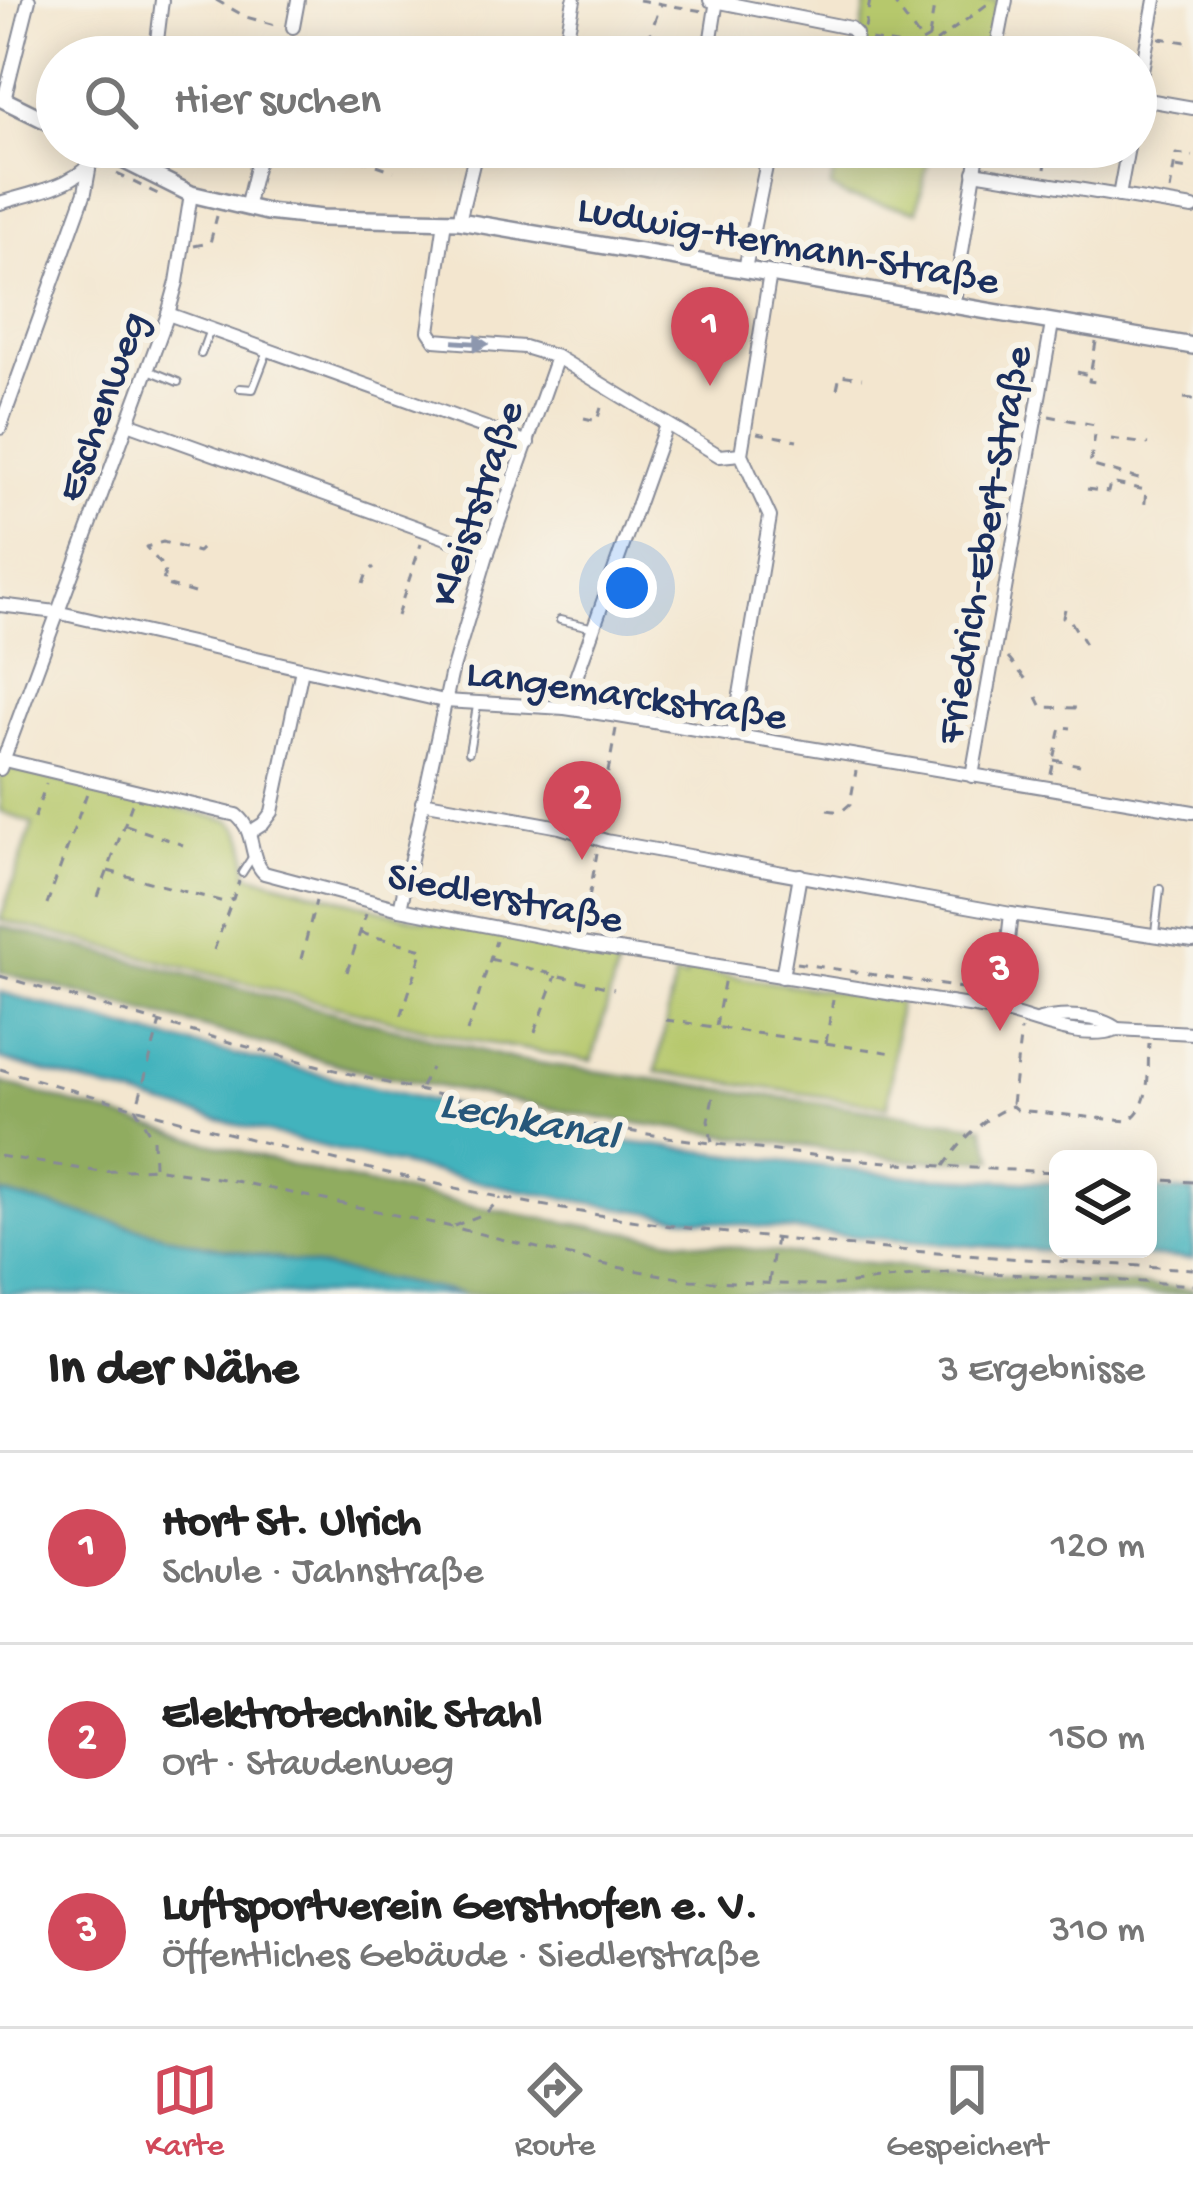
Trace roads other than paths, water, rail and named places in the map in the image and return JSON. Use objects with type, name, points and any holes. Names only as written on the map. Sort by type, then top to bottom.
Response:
[{"type":"street","points":[[29,0],[2,99],[36,116]]},
{"type":"street","points":[[158,36],[162,0]]},
{"type":"street","points":[[293,28],[298,0]]},
{"type":"street","points":[[567,36],[574,0]]},
{"type":"street","points":[[999,36],[1006,0]]},
{"type":"street","points":[[1148,36],[1155,0]]},
{"type":"street","points":[[710,36],[715,2],[850,28],[860,36]]},
{"type":"street","points":[[1157,103],[1193,108]]},
{"type":"street","name":"Ludwig-Hermann-Straße","points":[[148,168],[191,194],[245,208],[322,218],[452,221],[1193,346]]},
{"type":"street","points":[[245,208],[255,168]]},
{"type":"street","points":[[452,221],[470,168]]},
{"type":"street","points":[[746,269],[766,168]]},
{"type":"street","points":[[953,307],[975,168]]},
{"type":"street","points":[[1119,196],[1124,168]]},
{"type":"street","points":[[0,202],[71,181],[89,170]]},
{"type":"street","points":[[0,428],[89,170]]},
{"type":"street","points":[[974,172],[1193,208]]},
{"type":"street","name":"Eschenweg","points":[[1,763],[168,314],[191,194]]},
{"type":"street","name":"Kleiststraße","points":[[400,909],[444,701],[488,553],[556,357],[524,346],[435,340],[429,331],[452,221]]},
{"type":"street","points":[[734,736],[770,517],[740,454],[770,274]]},
{"type":"street","points":[[168,314],[528,443]]},
{"type":"street","name":"Friedrich-Ebert-Straße","points":[[972,776],[1052,324]]},
{"type":"street","points":[[556,357],[720,456],[740,454]]},
{"type":"street","points":[[128,423],[488,553]]},
{"type":"street","points":[[565,708],[666,425]]},
{"type":"street","name":"Langemarckstraße","points":[[0,605],[56,612],[444,701],[565,708],[1193,812]]},
{"type":"street","points":[[252,831],[272,812],[302,669]]},
{"type":"street","points":[[1,763],[236,815],[252,831],[254,854]]},
{"type":"street","points":[[422,802],[560,827],[599,840],[1011,914],[1193,941]]},
{"type":"street","name":"Siedlerstraße","points":[[254,854],[264,873],[400,909],[581,944],[1000,1011],[1054,1027],[1106,1033],[1117,1029],[1193,1033]]},
{"type":"street","points":[[782,977],[800,875]]},
{"type":"street","points":[[1000,1011],[1011,914]]},
{"type":"lane","points":[[201,354],[210,329]]},
{"type":"lane","points":[[240,388],[253,389],[268,350]]},
{"type":"lane","points":[[147,370],[178,382]]},
{"type":"lane","points":[[560,620],[594,628]]},
{"type":"lane","points":[[469,752],[478,703]]},
{"type":"lane","points":[[242,874],[254,854]]},
{"type":"lane","points":[[1155,936],[1160,889]]},
{"type":"water","points":[[0,992],[144,1033],[587,1137],[902,1176],[1049,1183],[1049,1250],[731,1224],[497,1186],[247,1127],[0,1059]]},
{"type":"water","points":[[1157,1190],[1193,1192],[1193,1259],[1157,1257]]},
{"type":"water","points":[[0,1193],[203,1245],[463,1294],[0,1294]]},
{"type":"place","name":"Hort St. Ulrich","points":[[710,386]]},
{"type":"place","name":"Elektrotechnik Stahl","points":[[582,860]]},
{"type":"place","name":"Luftsportverein Gersthofen e. V.","points":[[1000,1031]]},
{"type":"water label","name":"Lechkanal","points":[[530,1116]]}]
